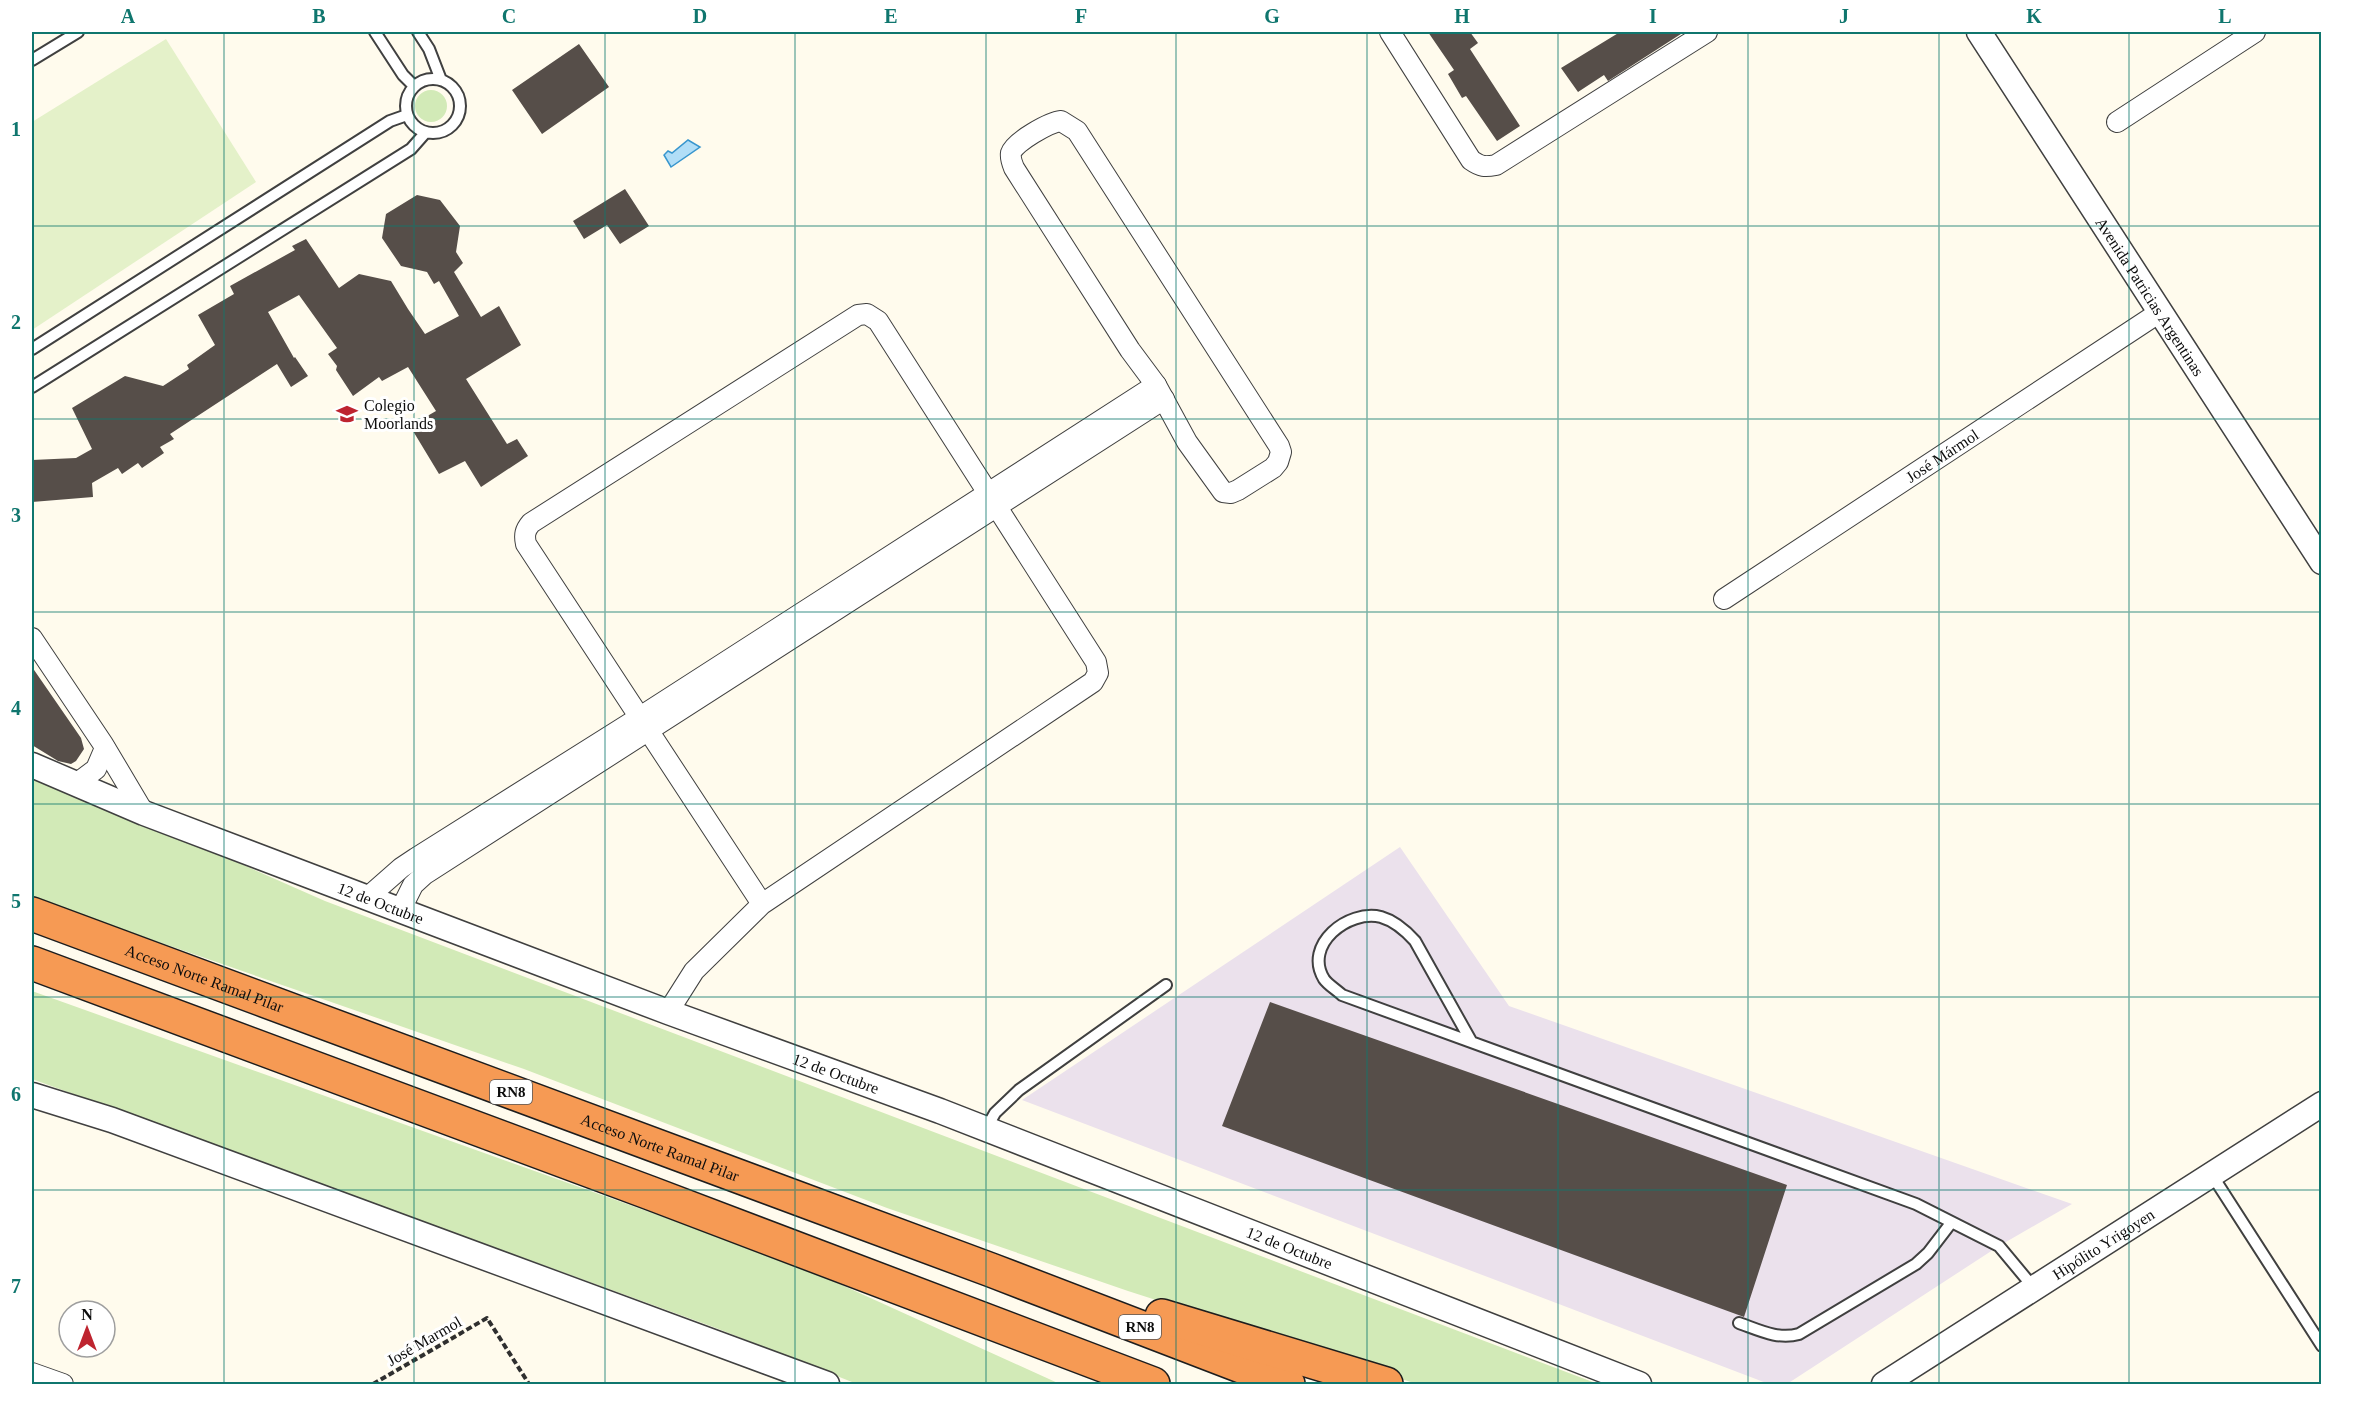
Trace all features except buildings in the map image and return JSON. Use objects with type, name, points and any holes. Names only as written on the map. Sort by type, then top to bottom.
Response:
[{"type":"highway","name":"Acceso Norte Ramal Pilar","points":[[32,914],[991,1270],[1288,1384]]},
{"type":"highway","points":[[32,963],[1153,1384]]},
{"type":"highway","points":[[991,1270],[1202,1327],[1386,1384]]},
{"type":"highway","points":[[945,1305],[1095,1384]]},
{"type":"street","points":[[1390,32],[1471,160],[1486,167],[1496,165],[1707,32]]},
{"type":"street","name":"Avenida Patricias Argentinas","points":[[1979,32],[2322,562]]},
{"type":"street","points":[[2117,122],[2255,32]]},
{"type":"street","points":[[1061,121],[1077,131],[1279,446],[1278,462],[1273,468],[1238,490],[1231,493],[1223,492],[1187,442],[1160,392],[1130,350],[1014,168],[1011,159],[1015,146],[1053,122],[1061,121]]},
{"type":"street","name":"José Mármol","points":[[1724,599],[2160,312]]},
{"type":"street","points":[[668,1012],[694,971],[762,904],[1093,682],[1098,673],[1096,662],[878,321],[867,314],[858,315],[531,523],[526,529],[526,544],[762,904]]},
{"type":"street","points":[[401,909],[413,885],[425,874],[644,724],[1160,392]]},
{"type":"street","points":[[32,638],[105,748],[144,813]]},
{"type":"street","points":[[368,897],[408,863],[644,724]]},
{"type":"street","points":[[76,784],[96,770],[105,748]]},
{"type":"street","name":"12 de Octubre","points":[[32,765],[144,813],[668,1012],[986,1129],[1639,1384]]},
{"type":"street","points":[[32,1095],[112,1120],[827,1384]]},
{"type":"street","name":"Hipólito Yrigoyen","points":[[1884,1384],[2322,1104]]},
{"type":"street","points":[[32,1373],[63,1384]]},
{"type":"lane","points":[[32,60],[78,32]]},
{"type":"lane","points":[[375,32],[403,75],[414,86]]},
{"type":"lane","points":[[418,32],[429,50],[441,80],[455,91],[460,108],[452,125],[444,130],[426,132],[418,128],[407,115],[407,98],[414,86],[424,80],[441,80]]},
{"type":"lane","points":[[32,349],[390,121],[407,115]]},
{"type":"lane","points":[[32,387],[411,149],[426,132]]},
{"type":"lane","points":[[1471,1041],[1415,941],[1402,928],[1380,917],[1359,916],[1330,933],[1323,944],[1320,962],[1324,979],[1342,995],[1917,1204],[1999,1246],[2034,1289]]},
{"type":"lane","points":[[986,1129],[995,1113],[1018,1090],[1166,985]]},
{"type":"lane","points":[[2212,1175],[2322,1346]]},
{"type":"lane","points":[[1738,1323],[1780,1336],[1800,1334],[1916,1264],[1928,1253],[1951,1223]]},
{"type":"path","name":"José Marmol","points":[[373,1384],[487,1317],[529,1384]]},
{"type":"shaded area","points":[[1400,847],[1509,1006],[2072,1204],[1999,1246],[1787,1384],[1769,1384],[1022,1100]]},
{"type":"green space","points":[[166,39],[256,182],[32,330],[32,122]]},
{"type":"green space","points":[[431,90],[442,95],[447,106],[442,117],[431,122],[420,117],[415,106],[420,95]]},
{"type":"green space","points":[[32,772],[325,901],[1598,1384],[1417,1384],[1128,1291],[887,1208],[524,1069],[32,898]]},
{"type":"green space","points":[[32,991],[800,1266],[1060,1384],[857,1384],[716,1328],[32,1079]]},
{"type":"water","points":[[688,140],[700,147],[671,167],[664,155],[668,151],[672,153]]},
{"type":"place","name":"Colegio Moorlands","points":[[347,414]]}]
